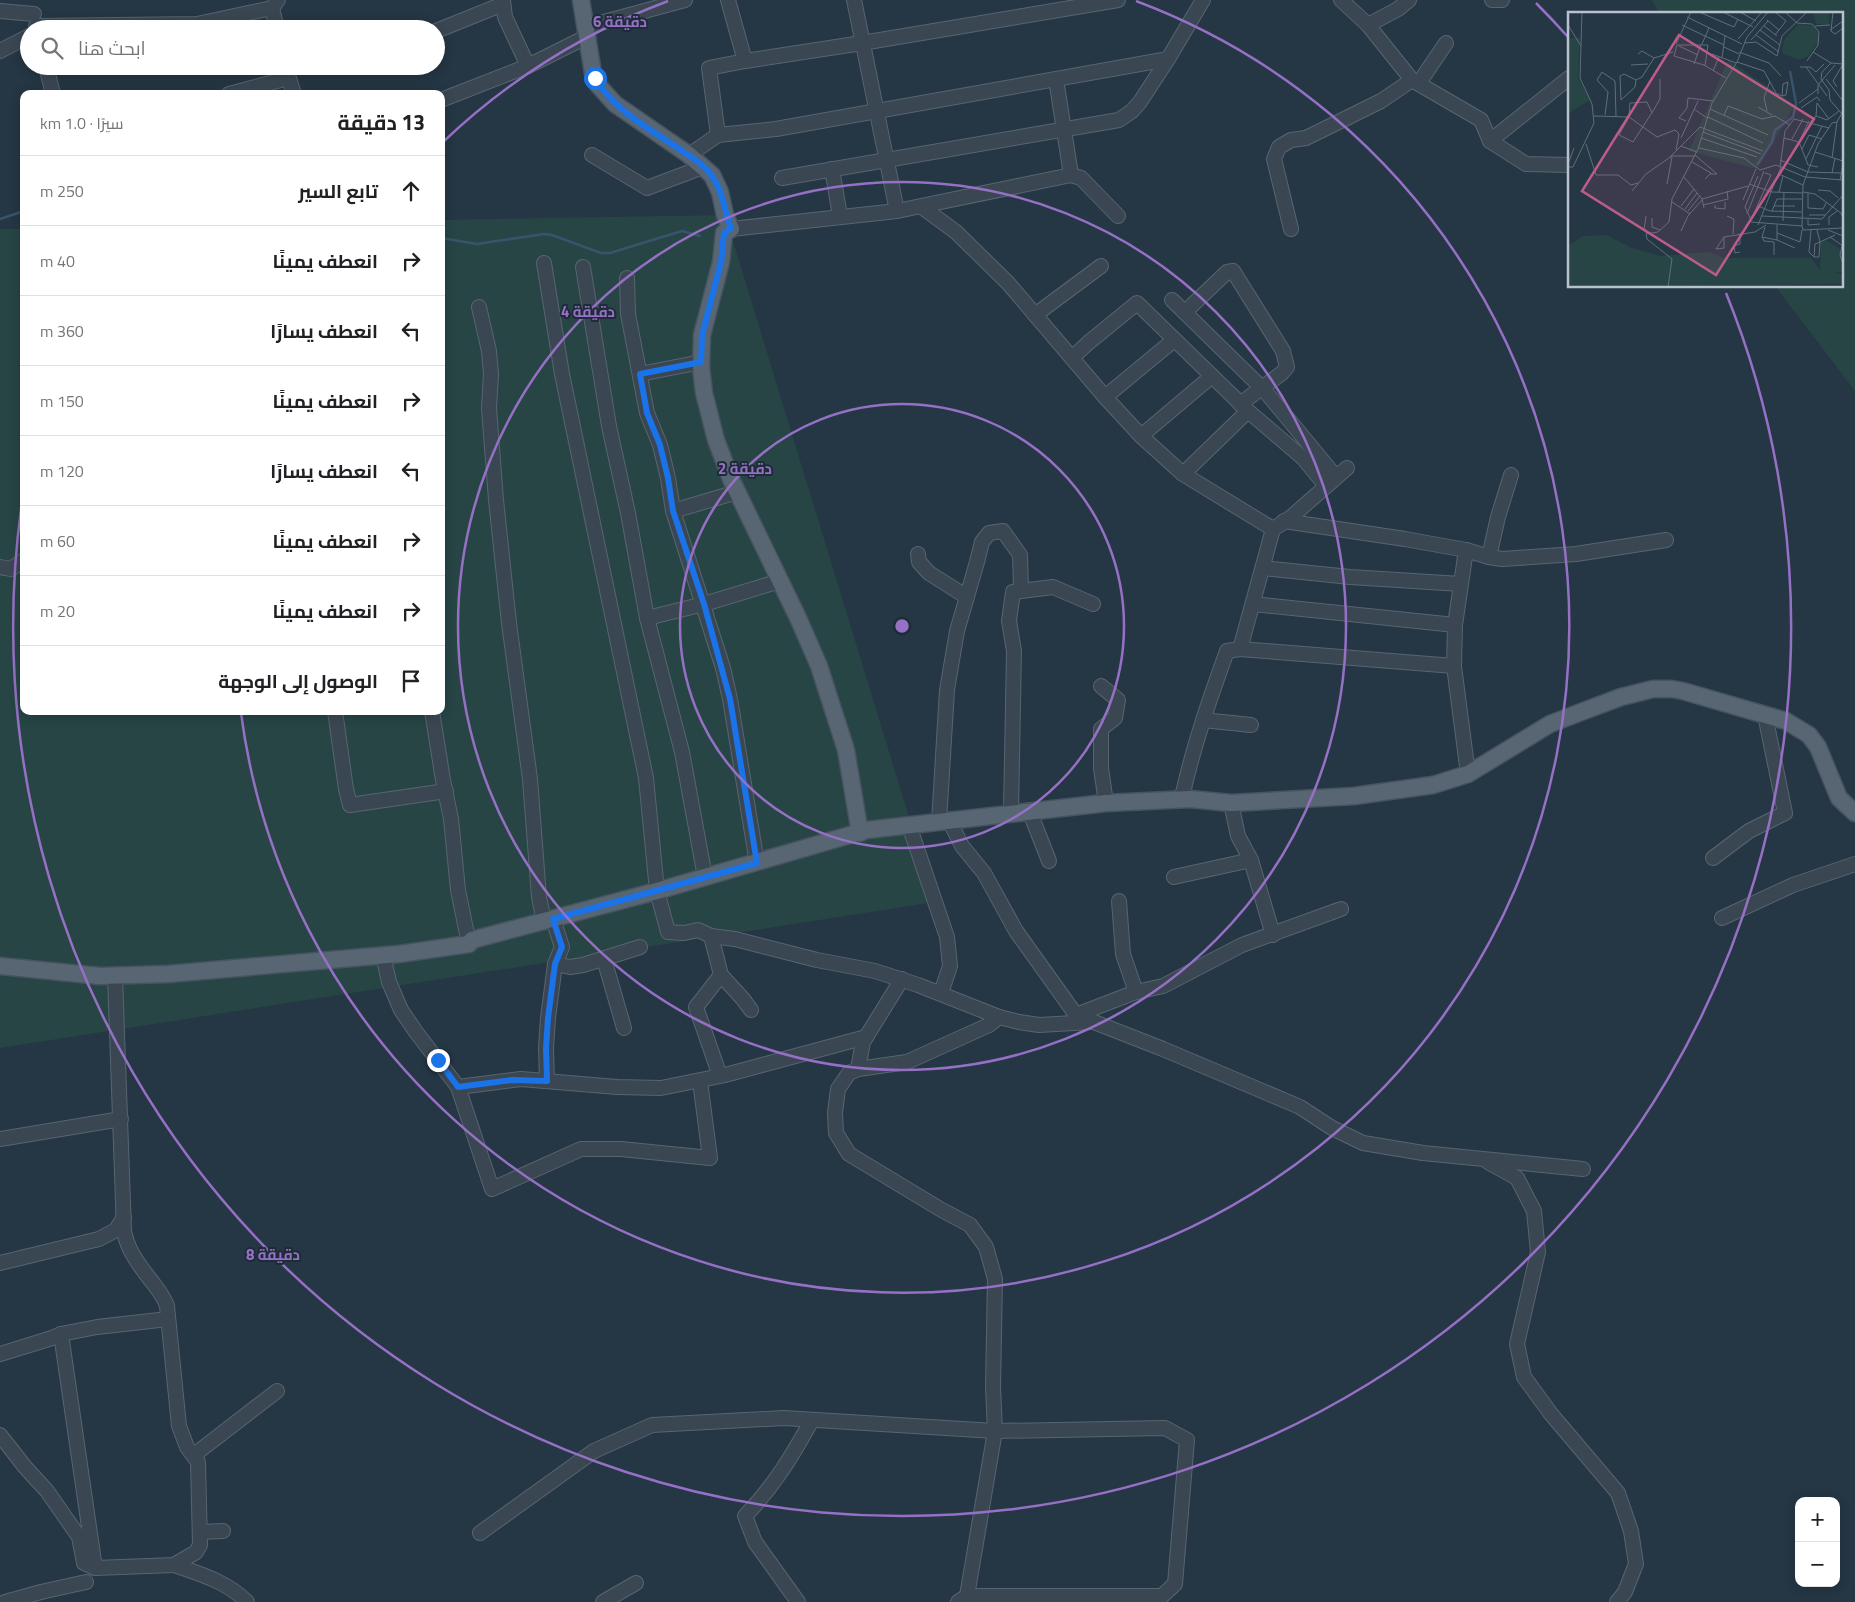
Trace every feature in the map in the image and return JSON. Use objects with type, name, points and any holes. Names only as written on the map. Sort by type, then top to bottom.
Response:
[{"type":"main road","points":[[580,0],[595,78],[608,98],[689,155],[712,175],[731,228],[724,233],[721,262],[702,335],[701,379],[722,456],[819,666],[841,732],[860,833]]},
{"type":"main road","points":[[0,966],[100,976],[168,974],[382,955],[470,944],[472,940],[657,891],[860,833],[1011,812],[1106,803],[1190,799],[1231,803],[1364,794],[1434,785],[1468,774],[1550,724],[1621,697],[1653,689],[1683,691],[1786,721],[1808,735],[1822,754],[1839,798],[1855,814]]},
{"type":"street","points":[[31,0],[33,20]]},
{"type":"street","points":[[445,98],[528,66],[586,31],[652,4],[685,0]]},
{"type":"street","points":[[728,0],[745,61]]},
{"type":"street","points":[[854,0],[897,211]]},
{"type":"street","points":[[718,134],[710,68],[862,43],[1044,6],[1118,0]]},
{"type":"street","points":[[782,178],[1119,120],[1128,115],[1140,102],[1203,0]]},
{"type":"street","points":[[1341,0],[1368,25],[1416,82],[1480,120],[1490,141],[1526,164],[1568,165]]},
{"type":"street","points":[[1368,25],[1398,9],[1409,0]]},
{"type":"street","points":[[1492,0],[1502,0]]},
{"type":"street","points":[[445,27],[503,2],[505,17],[528,66]]},
{"type":"street","points":[[213,20],[275,4],[276,20]]},
{"type":"street","points":[[0,11],[20,20]]},
{"type":"street","points":[[0,51],[20,36]]},
{"type":"street","points":[[1291,229],[1274,159],[1279,147],[1291,140],[1306,138],[1416,82],[1446,43]]},
{"type":"street","points":[[689,155],[718,134],[776,129],[1168,59]]},
{"type":"street","points":[[48,75],[52,90]]},
{"type":"street","points":[[239,90],[278,75]]},
{"type":"street","points":[[287,75],[293,90]]},
{"type":"street","points":[[1056,79],[1071,175]]},
{"type":"street","points":[[1490,141],[1568,79]]},
{"type":"street","points":[[592,155],[647,188],[703,167]]},
{"type":"street","points":[[832,169],[840,216]]},
{"type":"street","points":[[731,228],[897,211],[1071,175],[1080,178],[1118,216]]},
{"type":"street","points":[[922,207],[956,232],[1008,283],[1073,357],[1105,397],[1141,436],[1183,474],[1279,525],[1466,550],[1502,559],[1576,554],[1666,540]]},
{"type":"street","points":[[544,263],[562,374],[646,778],[657,891],[668,932],[684,933],[698,930],[711,936],[735,938],[817,960],[875,971],[941,993],[999,1017],[1039,1025],[1092,1022]]},
{"type":"street","points":[[1035,315],[1101,266]]},
{"type":"street","points":[[583,267],[609,426],[628,513],[647,618],[682,752],[705,877]]},
{"type":"street","points":[[1183,474],[1262,388],[1287,367],[1283,351],[1233,272],[1227,272],[1185,312]]},
{"type":"street","points":[[627,278],[628,314],[647,413],[660,445],[673,511],[704,604],[730,699],[757,863]]},
{"type":"street","points":[[1172,300],[1262,388],[1331,481]]},
{"type":"street","points":[[1073,357],[1137,303],[1244,408],[1303,458],[1319,476],[1331,481]]},
{"type":"street","points":[[479,308],[489,351],[491,374],[489,408],[496,500],[509,623],[530,779],[539,898],[562,947],[555,964],[546,1048],[547,1081]]},
{"type":"street","points":[[1105,397],[1174,340]]},
{"type":"street","points":[[640,374],[701,362]]},
{"type":"street","points":[[1141,436],[1212,376]]},
{"type":"street","points":[[1240,649],[1263,568],[1279,525],[1348,468]]},
{"type":"street","points":[[1489,557],[1498,517],[1511,475]]},
{"type":"street","points":[[673,511],[737,492]]},
{"type":"street","points":[[1021,591],[1020,555],[1003,531],[989,533],[982,542],[957,631],[947,690],[944,821],[984,873],[1016,931],[1076,1015],[1300,1107],[1332,1128],[1363,1143],[1423,1153],[1584,1169]]},
{"type":"street","points":[[1466,550],[1455,625],[1454,666],[1468,774]]},
{"type":"street","points":[[918,554],[919,562],[930,573],[967,597]]},
{"type":"street","points":[[0,567],[11,569],[20,563]]},
{"type":"street","points":[[1263,568],[1350,577],[1461,584]]},
{"type":"street","points":[[647,618],[704,604],[780,581]]},
{"type":"street","points":[[1011,812],[1014,652],[1010,621],[1013,592],[1053,587],[1093,604]]},
{"type":"street","points":[[1253,604],[1455,625]]},
{"type":"street","points":[[1190,799],[1183,793],[1190,761],[1227,651],[1240,649],[1454,666]]},
{"type":"street","points":[[1101,686],[1118,700],[1115,718],[1100,729],[1101,768],[1106,803]]},
{"type":"street","points":[[336,715],[350,806],[446,791]]},
{"type":"street","points":[[433,715],[451,819],[458,890],[470,944]]},
{"type":"street","points":[[1713,858],[1749,831],[1785,813],[1765,715]]},
{"type":"street","points":[[1203,720],[1252,725]]},
{"type":"street","points":[[1231,803],[1238,836],[1251,860],[1273,935]]},
{"type":"street","points":[[1029,810],[1049,861]]},
{"type":"street","points":[[909,825],[947,937],[950,966],[941,993]]},
{"type":"street","points":[[1174,877],[1251,860]]},
{"type":"street","points":[[1722,918],[1793,885],[1855,864]]},
{"type":"street","points":[[1119,902],[1123,954],[1136,992]]},
{"type":"street","points":[[1076,1015],[1136,992],[1163,986],[1242,945],[1341,908]]},
{"type":"street","points":[[711,936],[721,975],[743,998],[751,1010]]},
{"type":"street","points":[[555,964],[570,967],[604,959],[640,947]]},
{"type":"street","points":[[382,955],[389,982],[402,1010],[416,1032],[458,1087],[492,1189],[581,1149],[621,1149],[710,1158],[700,1081]]},
{"type":"street","points":[[604,959],[624,1028]]},
{"type":"street","points":[[720,1076],[696,1007],[721,975]]},
{"type":"street","points":[[115,976],[124,1231],[128,1245],[138,1264],[165,1300],[179,1426],[187,1447],[198,1462],[200,1545],[196,1552],[174,1565]]},
{"type":"street","points":[[858,1069],[863,1042],[902,979]]},
{"type":"street","points":[[480,1533],[594,1452],[652,1424],[784,1418],[994,1431],[1165,1428],[1187,1440],[1175,1584],[1162,1596],[965,1600],[994,1431],[995,1279],[986,1247],[970,1225],[849,1154],[836,1133],[835,1113],[838,1089],[849,1073],[858,1069],[906,1062],[989,1025],[999,1017]]},
{"type":"street","points":[[458,1087],[512,1080],[645,1089],[700,1081],[866,1037]]},
{"type":"street","points":[[0,1139],[121,1119]]},
{"type":"street","points":[[1482,1159],[1517,1178],[1534,1211],[1538,1252],[1517,1344],[1524,1377],[1551,1414],[1618,1493],[1631,1530],[1636,1564],[1625,1592],[1617,1602]]},
{"type":"street","points":[[0,1263],[99,1239],[116,1230],[124,1216]]},
{"type":"street","points":[[0,1354],[61,1334],[97,1327],[168,1319]]},
{"type":"street","points":[[61,1334],[95,1568]]},
{"type":"street","points":[[194,1455],[277,1391]]},
{"type":"street","points":[[798,1602],[755,1542],[745,1516],[766,1494],[794,1453],[812,1420]]},
{"type":"street","points":[[0,1435],[56,1502],[79,1537],[84,1563],[95,1568],[174,1565],[209,1577],[240,1594],[247,1602]]},
{"type":"street","points":[[201,1532],[223,1531]]},
{"type":"street","points":[[14,1601],[86,1582]]},
{"type":"street","points":[[603,1602],[636,1583]]},
{"type":"green space","points":[[1652,0],[1855,0],[1855,391],[1777,288],[1842,288],[1842,12],[1659,12]]},
{"type":"green space","points":[[725,215],[935,902],[0,1048],[0,229],[20,229],[20,715],[445,715],[445,220]]},
{"type":"waterway","points":[[0,219],[20,212]]},
{"type":"waterway","points":[[445,239],[477,244],[544,234],[552,235],[601,253],[610,253],[682,231],[700,236]]},
{"type":"route","points":[[438,1060],[458,1087],[512,1080],[547,1081],[546,1048],[548,1018],[555,964],[562,947],[553,919],[757,863],[730,699],[723,668],[673,511],[668,478],[660,445],[647,413],[640,374],[701,362],[702,335],[721,262],[724,233],[731,228],[725,215],[720,192],[712,175],[689,155],[615,104],[608,98],[595,78]]}]
